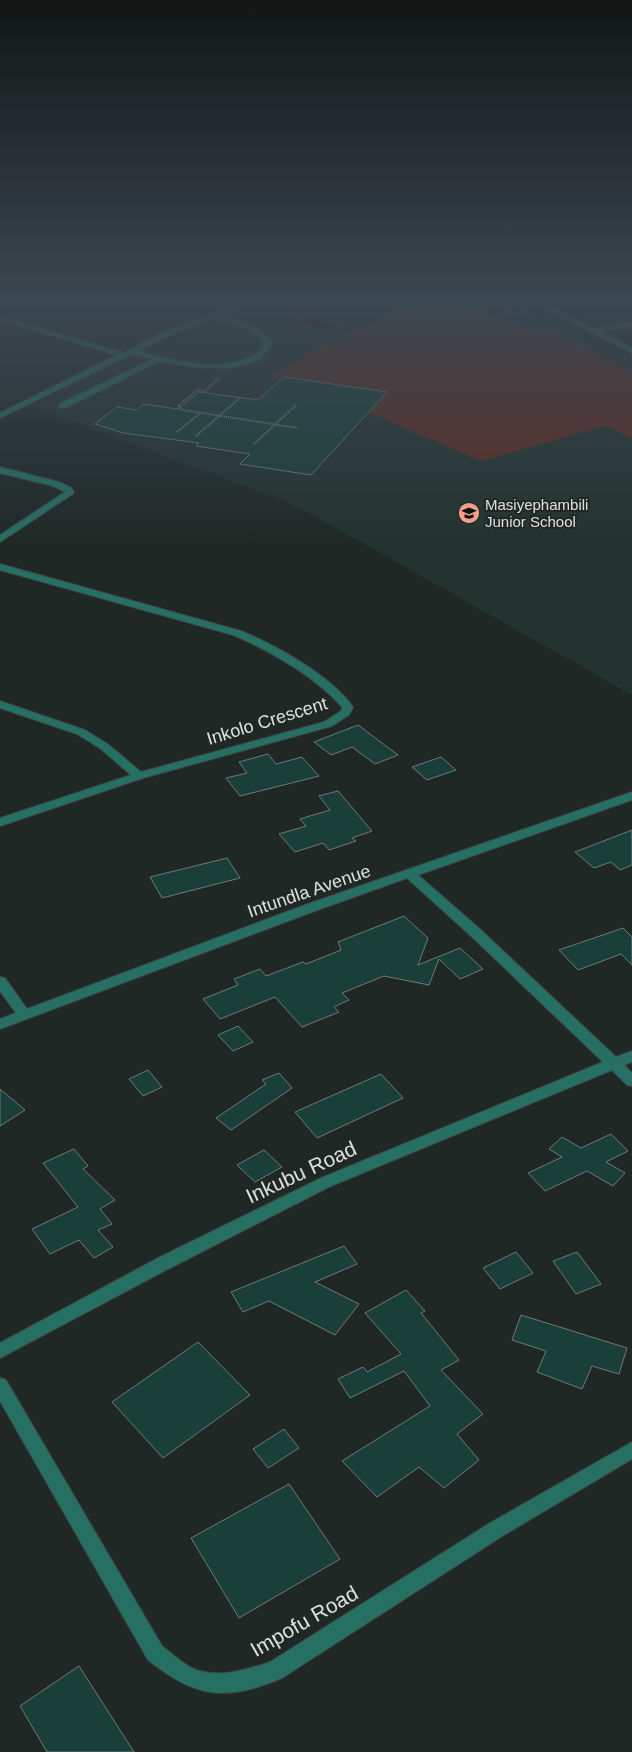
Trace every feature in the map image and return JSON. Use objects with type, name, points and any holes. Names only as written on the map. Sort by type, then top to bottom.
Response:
[{"type":"street","points":[[0,416],[66,383]]},
{"type":"street","points":[[62,406],[110,383]]},
{"type":"street","points":[[0,470],[56,484],[69,490],[70,493],[0,539]]},
{"type":"street","name":"Inkolo Crescent","points":[[0,567],[237,633],[264,643],[296,662],[348,707],[345,713],[328,724],[139,776],[0,822]]},
{"type":"street","points":[[0,704],[81,732],[105,747],[139,776]]},
{"type":"street","name":"Intundla Avenue","points":[[0,1024],[310,908],[632,796]]},
{"type":"street","points":[[410,874],[476,933],[632,1081]]},
{"type":"street","points":[[0,981],[24,1014]]},
{"type":"street","name":"Inkubu Road","points":[[0,1351],[164,1263],[326,1182],[402,1149],[531,1099],[632,1056]]},
{"type":"street","name":"Impofu Road","points":[[0,1385],[154,1653],[184,1675],[210,1683],[239,1682],[275,1671],[498,1529],[632,1450]]},
{"type":"path","points":[[213,383],[205,391],[197,390],[178,406],[183,410],[298,428]]},
{"type":"path","points":[[196,436],[240,398]]},
{"type":"path","points":[[254,444],[296,405]]},
{"type":"path","points":[[177,432],[200,413]]},
{"type":"shaded area","name":"Masiyephambili Junior School","points":[[77,383],[632,383],[632,695],[336,528],[277,498],[30,406]]},
{"type":"shaded area","points":[[324,383],[632,383],[632,439],[605,426],[481,461],[347,403],[361,388]]},
{"type":"building","points":[[277,383],[324,383],[387,392],[311,475],[240,464],[250,454],[196,446],[199,443],[123,433],[95,424],[117,407],[137,410],[144,404],[178,409],[199,392],[258,400]]},
{"type":"building","points":[[358,725],[398,755],[375,764],[352,747],[331,755],[314,742]]},
{"type":"building","points":[[268,754],[276,764],[302,757],[319,776],[240,796],[226,778],[247,773],[239,762]]},
{"type":"building","points":[[441,757],[456,770],[427,780],[412,767]]},
{"type":"building","points":[[338,791],[372,831],[352,838],[356,841],[329,850],[323,843],[295,852],[279,834],[306,826],[300,819],[330,810],[319,796]]},
{"type":"building","points":[[632,830],[632,865],[620,870],[611,862],[594,868],[575,852]]},
{"type":"building","points":[[227,858],[240,878],[162,898],[150,877]]},
{"type":"building","points":[[404,916],[428,938],[418,965],[460,948],[483,969],[460,979],[439,959],[429,985],[384,976],[342,993],[349,1000],[334,1007],[339,1012],[302,1027],[275,997],[220,1019],[203,999],[238,985],[234,979],[260,969],[266,976],[303,962],[306,964],[341,950],[338,942]]},
{"type":"building","points":[[623,928],[632,937],[632,965],[621,954],[578,970],[559,950]]},
{"type":"building","points":[[238,1026],[253,1042],[233,1051],[218,1035]]},
{"type":"building","points":[[148,1070],[162,1087],[143,1096],[129,1079]]},
{"type":"building","points":[[279,1073],[292,1088],[231,1130],[216,1118],[266,1084],[262,1080]]},
{"type":"building","points":[[381,1074],[403,1098],[317,1138],[295,1112]]},
{"type":"building","points":[[0,1089],[25,1110],[0,1126]]},
{"type":"building","points":[[611,1134],[628,1151],[606,1162],[625,1173],[613,1186],[587,1171],[545,1191],[528,1173],[562,1157],[549,1149],[562,1137],[581,1148]]},
{"type":"building","points":[[74,1149],[88,1166],[83,1169],[115,1200],[100,1209],[112,1224],[98,1230],[113,1247],[94,1258],[79,1240],[50,1254],[32,1229],[78,1207],[43,1163]]},
{"type":"building","points":[[264,1150],[282,1167],[255,1182],[237,1165]]},
{"type":"building","points":[[344,1246],[357,1264],[315,1282],[359,1304],[335,1335],[269,1301],[243,1312],[231,1292]]},
{"type":"building","points":[[516,1252],[533,1273],[500,1289],[483,1268]]},
{"type":"building","points":[[577,1252],[601,1284],[576,1294],[553,1261]]},
{"type":"building","points":[[406,1290],[425,1311],[421,1313],[459,1360],[441,1370],[483,1414],[457,1434],[479,1460],[444,1488],[419,1467],[377,1497],[342,1461],[430,1406],[404,1371],[350,1398],[338,1379],[363,1367],[367,1372],[401,1354],[365,1313]]},
{"type":"building","points":[[521,1315],[627,1348],[619,1374],[592,1366],[582,1389],[537,1372],[546,1351],[512,1340]]},
{"type":"building","points":[[198,1342],[250,1395],[163,1458],[112,1402]]},
{"type":"building","points":[[284,1429],[299,1448],[268,1468],[253,1449]]},
{"type":"building","points":[[289,1484],[340,1559],[239,1618],[191,1538]]},
{"type":"building","points":[[79,1666],[134,1752],[47,1752],[20,1706]]},
{"type":"place","name":"Masiyephambili Junior School","points":[[469,513]]}]
